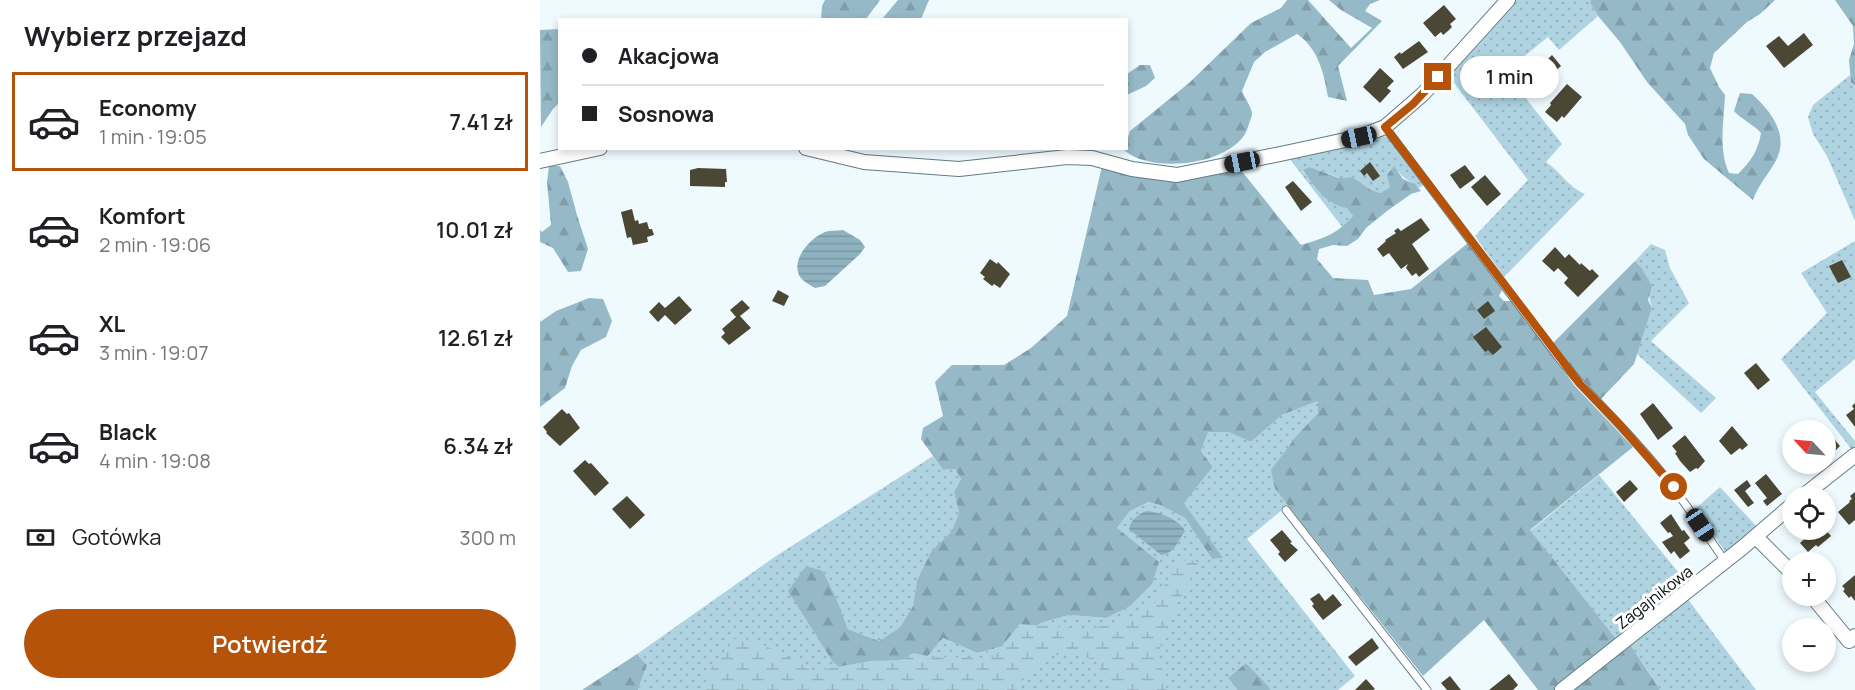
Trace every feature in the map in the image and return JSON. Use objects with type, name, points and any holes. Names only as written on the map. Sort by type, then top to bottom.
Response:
[{"type":"street","points":[[814,150],[864,162],[959,169],[1067,157],[1092,158],[1132,169],[1177,175],[1359,137],[1385,127],[1423,94],[1508,0]]},
{"type":"street","points":[[540,161],[591,150]]},
{"type":"street","points":[[1816,486],[1855,455]]},
{"type":"street","name":"Zagajnikowa","points":[[1562,690],[1725,562],[1782,513]]},
{"type":"street","points":[[1756,537],[1782,563]]},
{"type":"street","points":[[1821,606],[1853,642]]},
{"type":"lane","points":[[1385,127],[1558,357],[1674,487],[1725,562]]},
{"type":"lane","points":[[1286,510],[1427,690]]},
{"type":"green space","points":[[825,0],[880,0],[867,18],[821,18]]},
{"type":"green space","points":[[898,0],[929,0],[921,18],[883,18]]},
{"type":"green space","points":[[1287,0],[1308,0],[1351,48],[1372,28],[1341,10],[1329,0],[1380,0],[1370,4],[1365,11],[1382,21],[1338,66],[1347,101],[1328,97],[1319,62],[1310,46],[1297,34],[1265,52],[1254,62],[1242,91],[1252,113],[1251,118],[1241,140],[1228,150],[1211,158],[1172,164],[1137,158],[1124,150],[1128,150],[1130,131],[1189,83],[1251,23],[1281,8]]},
{"type":"green space","points":[[1514,0],[1591,0],[1590,3],[1598,16],[1559,50],[1548,37],[1505,72],[1562,144],[1546,162],[1585,194],[1504,277],[1475,236],[1528,180],[1448,75]]},
{"type":"green space","points":[[1591,0],[1775,0],[1714,53],[1710,68],[1725,95],[1723,145],[1729,173],[1738,174],[1747,165],[1756,150],[1761,133],[1734,111],[1740,93],[1752,94],[1772,117],[1780,135],[1779,154],[1753,200],[1704,159],[1688,135],[1685,124],[1647,82],[1620,42],[1598,16],[1590,3]]},
{"type":"green space","points":[[1835,0],[1855,0],[1855,85],[1851,82],[1849,60],[1854,44],[1853,26]]},
{"type":"green space","points":[[558,29],[558,104],[541,127],[540,30]]},
{"type":"green space","points":[[1140,65],[1150,65],[1155,78],[1146,86],[1128,95],[1128,73]]},
{"type":"green space","points":[[1850,75],[1855,85],[1855,221],[1827,156],[1813,134],[1808,117],[1813,105]]},
{"type":"green space","points":[[1382,136],[1389,137],[1425,184],[1419,188],[1398,171],[1390,187],[1380,193],[1371,190],[1353,177],[1340,178],[1310,167],[1303,171],[1317,190],[1347,207],[1353,216],[1343,228],[1289,158]]},
{"type":"green space","points":[[1103,162],[1208,171],[1240,169],[1301,245],[1330,235],[1353,216],[1347,208],[1333,203],[1321,194],[1303,170],[1310,167],[1339,178],[1353,177],[1371,190],[1380,193],[1390,187],[1387,175],[1394,166],[1403,179],[1415,184],[1421,191],[1411,194],[1387,211],[1366,228],[1358,239],[1347,246],[1333,245],[1319,249],[1317,259],[1333,278],[1368,280],[1374,295],[1411,289],[1468,243],[1502,290],[1499,296],[1504,301],[1511,301],[1575,386],[1633,447],[1530,530],[1617,640],[1557,690],[1538,690],[1484,620],[1423,676],[1275,489],[1271,470],[1298,434],[1318,413],[1318,401],[1282,415],[1251,442],[1229,432],[1208,432],[1201,451],[1213,467],[1184,503],[1223,558],[1212,559],[1185,518],[1149,502],[1130,511],[1117,528],[1159,562],[1152,584],[1130,606],[1106,618],[1069,615],[1041,623],[1012,644],[978,653],[943,638],[923,662],[862,686],[833,662],[788,591],[806,566],[823,571],[848,629],[879,641],[900,627],[913,606],[917,580],[932,550],[951,532],[959,513],[954,492],[961,479],[955,469],[943,470],[921,439],[923,428],[943,416],[935,382],[952,365],[1004,365],[1031,348],[1067,316]]},
{"type":"green space","points":[[549,166],[560,166],[568,182],[588,249],[581,271],[568,272],[553,248],[540,242],[540,230],[542,232],[551,225],[547,182]]},
{"type":"green space","points":[[1855,241],[1855,359],[1815,392],[1855,441],[1853,451],[1836,429],[1836,420],[1829,420],[1781,359],[1827,313],[1801,273]]},
{"type":"green space","points":[[1651,244],[1665,250],[1670,268],[1689,303],[1651,341],[1716,398],[1701,413],[1637,354],[1652,308],[1641,267],[1635,261]]},
{"type":"green space","points":[[1635,261],[1652,286],[1648,300],[1652,308],[1634,364],[1601,399],[1584,383],[1553,343]]},
{"type":"green space","points":[[589,298],[603,299],[612,321],[606,337],[581,350],[572,366],[565,388],[540,407],[540,322],[556,311]]},
{"type":"green space","points":[[1318,401],[1318,413],[1298,434],[1275,489],[1288,505],[1247,539],[1355,676],[1338,690],[1270,690],[1246,663],[1228,678],[1237,690],[920,690],[923,662],[943,638],[979,653],[1012,644],[1041,623],[1069,615],[1106,618],[1117,528],[1130,511],[1150,502],[1185,518],[1212,559],[1222,558],[1184,503],[1213,467],[1201,451],[1208,431],[1229,431],[1251,442],[1282,415]]},
{"type":"green space","points":[[933,456],[943,470],[955,469],[961,479],[954,492],[959,513],[951,532],[932,550],[917,580],[913,606],[900,627],[879,641],[848,629],[823,571],[870,690],[638,690],[647,665],[637,654],[776,556]]},
{"type":"green space","points":[[1599,475],[1688,584],[1617,640],[1530,531]]},
{"type":"green space","points":[[1720,487],[1758,528],[1727,554],[1695,509]]},
{"type":"green space","points":[[1189,559],[1198,563],[1170,621],[1159,654],[1167,690],[1119,690],[1107,678],[1095,660],[1063,654],[1040,661],[1031,669],[1016,690],[703,690],[709,671],[735,639],[754,640],[815,671],[870,661],[899,660],[914,653],[931,657],[992,658],[1020,624],[1088,629],[1121,622],[1153,606],[1176,564]]},
{"type":"green space","points":[[1687,598],[1756,690],[1660,690],[1629,643]]},
{"type":"green space","points":[[1629,643],[1660,690],[1573,690]]},
{"type":"green space","points":[[637,654],[647,665],[638,690],[582,690]]},
{"type":"green space","points":[[1246,663],[1270,690],[1237,690],[1228,678]]},
{"type":"shaded area","points":[[843,230],[860,240],[865,247],[860,254],[825,286],[815,288],[805,282],[798,270],[803,250],[813,239],[827,231]]},
{"type":"shaded area","points":[[1147,511],[1169,517],[1179,523],[1185,531],[1175,546],[1165,554],[1161,555],[1129,529],[1135,518]]},
{"type":"building","points":[[1444,5],[1456,19],[1450,24],[1452,27],[1448,31],[1443,35],[1441,32],[1435,37],[1423,23]]},
{"type":"building","points":[[1804,33],[1813,45],[1784,68],[1766,46],[1779,36],[1788,46]]},
{"type":"building","points":[[1419,41],[1428,52],[1403,69],[1394,57]]},
{"type":"building","points":[[1552,55],[1561,66],[1554,72],[1545,62]]},
{"type":"building","points":[[1534,56],[1542,65],[1530,75],[1528,72],[1520,78],[1515,72]]},
{"type":"building","points":[[1380,68],[1394,81],[1387,88],[1391,91],[1380,103],[1363,87]]},
{"type":"building","points":[[1567,84],[1582,97],[1564,118],[1562,116],[1557,122],[1545,112]]},
{"type":"building","points":[[1370,162],[1380,176],[1373,181],[1367,173],[1364,176],[1360,171]]},
{"type":"building","points":[[1465,165],[1475,178],[1460,189],[1450,175]]},
{"type":"building","points":[[726,169],[725,187],[690,186],[690,170]]},
{"type":"building","points":[[1485,175],[1501,194],[1487,206],[1471,187]]},
{"type":"building","points":[[1293,181],[1312,202],[1301,211],[1285,187]]},
{"type":"building","points":[[632,209],[635,221],[638,220],[639,224],[647,222],[649,229],[652,229],[654,235],[647,237],[648,242],[633,245],[631,237],[627,238],[621,212]]},
{"type":"building","points":[[1421,218],[1430,230],[1412,244],[1429,269],[1419,277],[1416,273],[1412,276],[1406,268],[1408,264],[1401,269],[1389,253],[1383,257],[1377,249],[1396,233],[1394,231],[1398,228],[1401,231]]},
{"type":"building","points":[[1555,247],[1565,258],[1569,254],[1580,265],[1581,263],[1590,271],[1592,269],[1599,276],[1578,297],[1564,283],[1568,278],[1558,268],[1554,272],[1542,261]]},
{"type":"building","points":[[990,259],[997,264],[998,262],[1010,274],[1000,288],[994,284],[992,286],[983,279],[985,277],[980,273]]},
{"type":"building","points":[[1842,260],[1851,277],[1838,283],[1829,266]]},
{"type":"building","points":[[778,290],[789,296],[784,306],[772,301]]},
{"type":"building","points":[[679,296],[692,310],[675,325],[665,315],[658,322],[649,312],[659,302],[665,308]]},
{"type":"building","points":[[742,300],[750,308],[740,316],[751,328],[729,345],[721,337],[725,333],[722,329],[736,317],[730,310]]},
{"type":"building","points":[[1488,301],[1495,311],[1484,319],[1477,310]]},
{"type":"building","points":[[1486,327],[1502,347],[1493,355],[1488,350],[1485,352],[1473,337]]},
{"type":"building","points":[[1756,363],[1770,380],[1758,390],[1744,373]]},
{"type":"building","points":[[1653,403],[1673,428],[1658,440],[1640,414]]},
{"type":"building","points":[[1855,403],[1855,427],[1846,415],[1854,409],[1852,406]]},
{"type":"building","points":[[562,409],[567,414],[569,413],[580,428],[560,446],[543,427]]},
{"type":"building","points":[[1732,426],[1748,445],[1731,455],[1719,441]]},
{"type":"building","points":[[1685,435],[1705,461],[1698,469],[1690,472],[1680,461],[1672,446]]},
{"type":"building","points":[[585,460],[591,463],[609,483],[595,496],[573,471]]},
{"type":"building","points":[[1766,474],[1782,494],[1767,506],[1763,501],[1767,498],[1755,483]]},
{"type":"building","points":[[1630,480],[1638,489],[1624,502],[1616,492]]},
{"type":"building","points":[[1747,480],[1751,486],[1745,491],[1754,503],[1748,507],[1734,490]]},
{"type":"building","points":[[1855,492],[1855,520],[1849,525],[1838,512],[1850,502],[1852,499],[1850,496]]},
{"type":"building","points":[[627,496],[645,515],[630,529],[612,509]]},
{"type":"building","points":[[1671,514],[1682,531],[1684,530],[1690,538],[1684,543],[1690,551],[1680,559],[1674,551],[1671,554],[1662,542],[1673,536],[1660,523]]},
{"type":"building","points":[[1282,530],[1292,542],[1290,543],[1298,550],[1285,562],[1270,540]]},
{"type":"building","points":[[1803,540],[1826,540],[1808,552],[1800,543]]},
{"type":"building","points":[[1855,575],[1855,601],[1851,596],[1849,598],[1842,586]]},
{"type":"building","points":[[1319,593],[1325,601],[1333,594],[1342,605],[1323,620],[1312,606],[1314,604],[1310,599]]},
{"type":"building","points":[[1372,638],[1379,648],[1356,666],[1348,657]]},
{"type":"building","points":[[1509,674],[1518,685],[1513,690],[1489,690]]},
{"type":"building","points":[[1450,676],[1461,690],[1447,690],[1441,683]]},
{"type":"building","points":[[1366,679],[1375,689],[1355,690]]},
{"type":"route","points":[[1438,77],[1413,104],[1385,127],[1580,384],[1644,451],[1674,487]]}]
